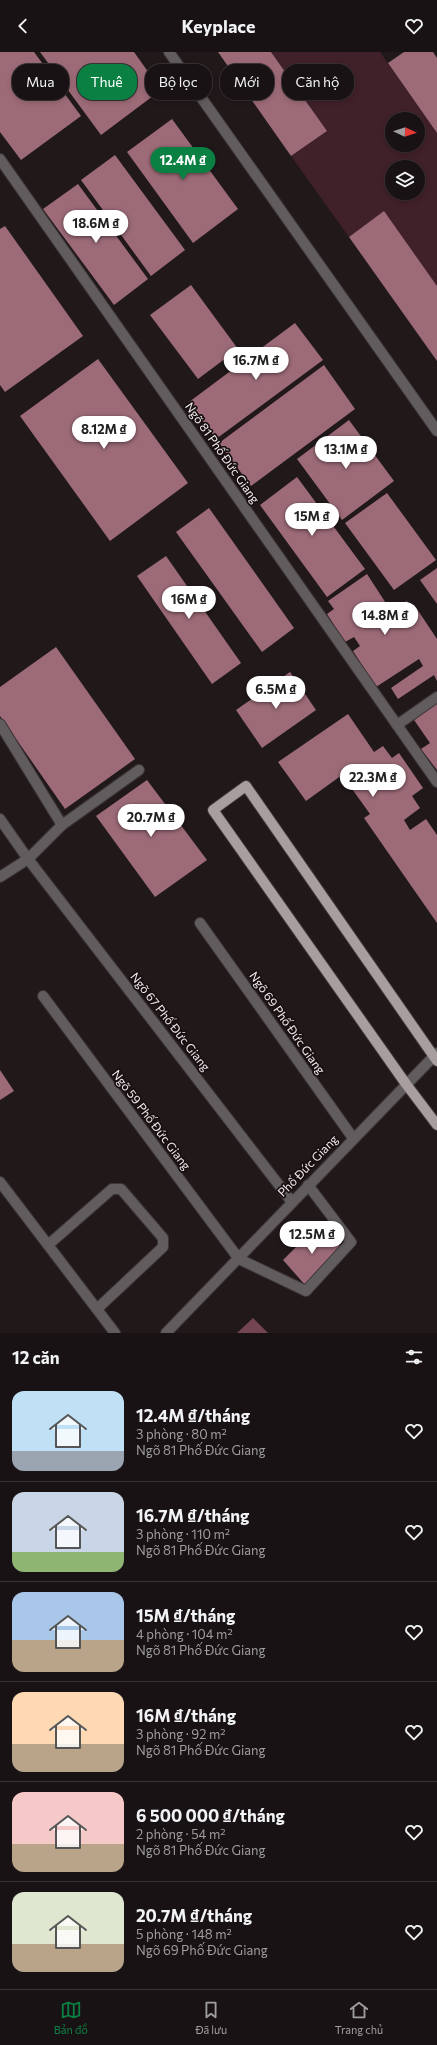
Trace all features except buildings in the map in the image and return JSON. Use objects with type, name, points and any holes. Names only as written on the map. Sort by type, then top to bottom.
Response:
[{"type":"main road","points":[[436,1057],[246,786],[213,810],[406,1084],[437,1125]]},
{"type":"street","points":[[168,52],[434,419],[437,431]]},
{"type":"street","name":"Ngõ 81 Phố Đức Giang","points":[[0,159],[437,782]]},
{"type":"street","points":[[397,725],[437,697]]},
{"type":"street","points":[[0,724],[62,826]]},
{"type":"street","points":[[0,877],[28,859],[62,826],[139,770]]},
{"type":"street","name":"Ngõ 67 Phố Đức Giang","points":[[0,819],[28,859],[292,1202]]},
{"type":"street","name":"Ngõ 69 Phố Đức Giang","points":[[200,923],[353,1138]]},
{"type":"street","name":"Ngõ 59 Phố Đức Giang","points":[[43,996],[239,1259]]},
{"type":"street","name":"Phố Đức Giang","points":[[166,1333],[239,1259],[353,1138],[406,1084],[436,1057]]},
{"type":"street","points":[[0,1182],[115,1333]]},
{"type":"street","points":[[239,1259],[306,1291],[350,1242],[308,1185]]},
{"type":"street","points":[[48,1245],[112,1189],[121,1189],[163,1238],[163,1247],[97,1309]]},
{"type":"shaded area","points":[[271,52],[380,52],[422,112],[385,112],[385,152],[425,152],[425,116],[437,133],[437,286],[384,212],[349,237],[291,156],[327,131],[305,100],[354,100],[354,64],[282,64],[282,68]]},
{"type":"shaded area","points":[[253,1318],[268,1333],[237,1333]]}]
